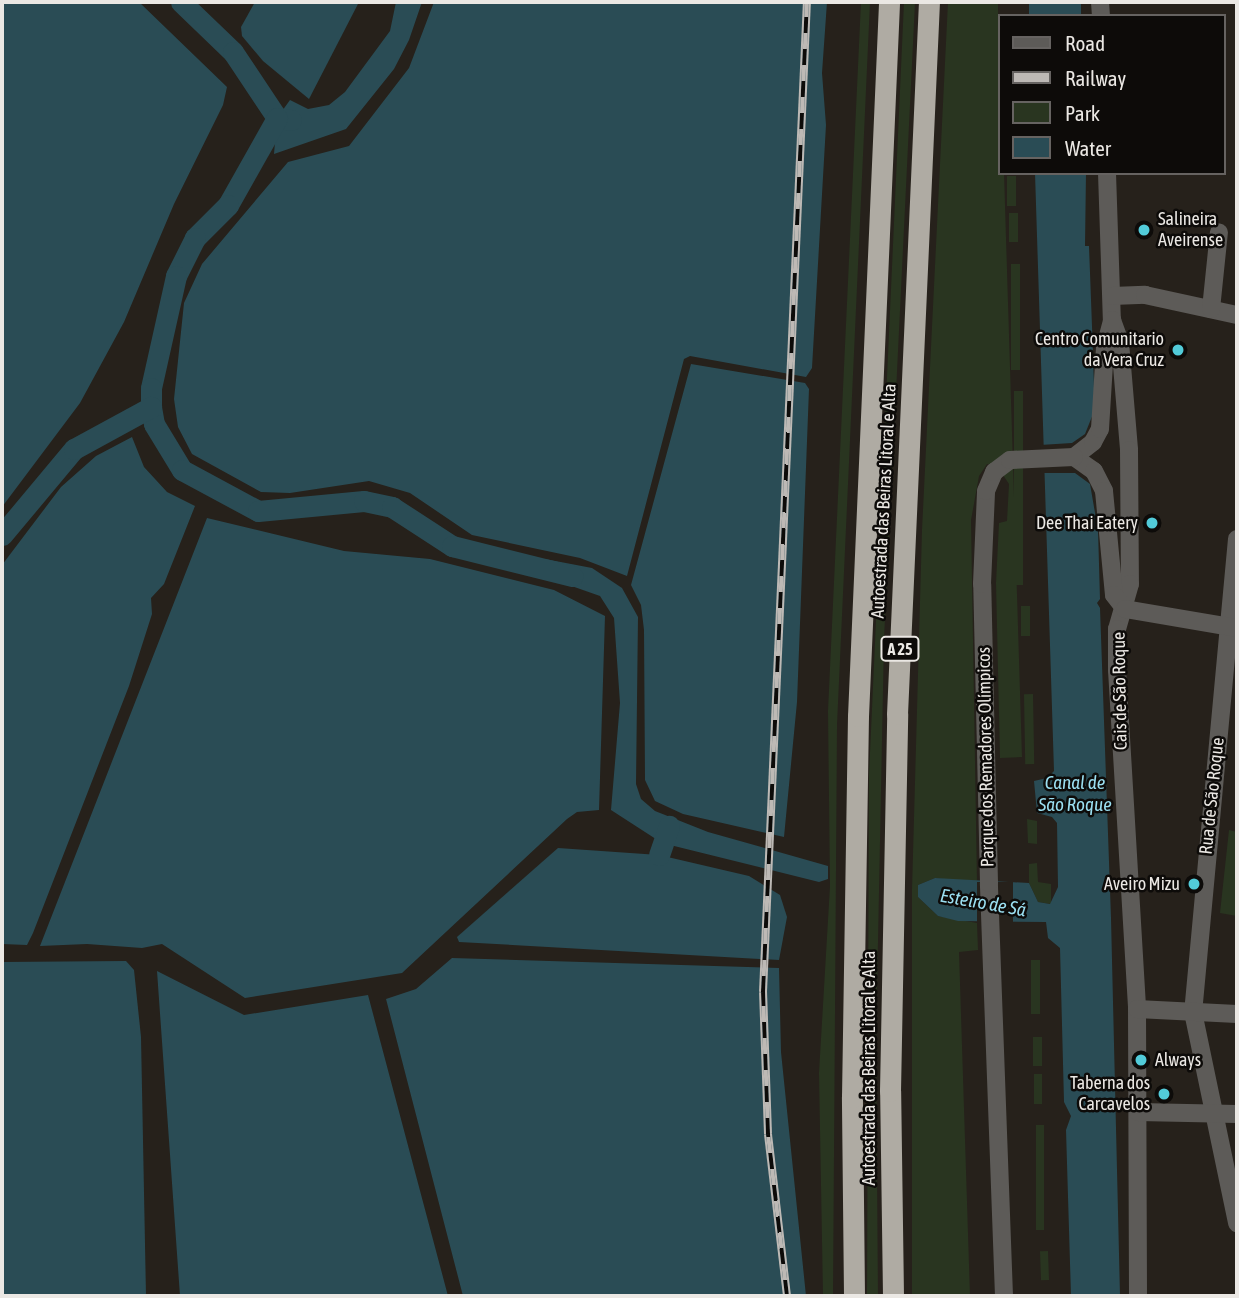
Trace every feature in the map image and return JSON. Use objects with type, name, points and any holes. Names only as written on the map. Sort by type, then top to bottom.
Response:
[{"type":"highway","name":"Autoestrada das Beiras Litoral e Alta","points":[[854,1296],[852,1097],[858,716],[889,2]]},
{"type":"highway","name":"Autoestrada das Beiras Litoral e Alta","points":[[892,1296],[890,1091],[897,714],[929,2]]},
{"type":"street","name":"Cais de São Roque","points":[[1107,175],[1112,320],[1120,342],[1129,450],[1130,584],[1125,609],[1117,629],[1117,670],[1137,1009],[1138,1296]]},
{"type":"street","points":[[1211,309],[1219,232]]},
{"type":"street","points":[[1112,296],[1145,295],[1237,315]]},
{"type":"street","points":[[1112,320],[1105,347],[1100,429],[1093,442],[1074,457],[1094,471],[1104,491],[1114,596],[1125,609],[1233,628]]},
{"type":"street","name":"Parque dos Remadores Olímpicos","points":[[1004,1296],[989,883],[985,521],[988,481],[1001,464],[1074,457]]},
{"type":"street","name":"Rua de São Roque","points":[[1237,539],[1233,628],[1193,1012],[1212,1114],[1237,1223]]},
{"type":"street","points":[[1137,1009],[1237,1014]]},
{"type":"street","points":[[1139,1112],[1237,1114]]},
{"type":"green space","points":[[861,2],[870,2],[837,725],[833,1296],[823,1296],[819,1073],[830,886],[828,711]]},
{"type":"green space","points":[[904,2],[915,2],[884,639],[876,1043],[878,1296],[867,1296],[869,775]]},
{"type":"green space","points":[[948,2],[998,2],[998,175],[1004,175],[1022,757],[1000,758],[996,583],[999,523],[1007,521],[1009,484],[997,466],[987,464],[979,476],[971,520],[977,883],[935,878],[918,885],[918,897],[938,916],[977,923],[978,950],[959,952],[970,1296],[912,1296],[912,890],[922,530]]},
{"type":"green space","points":[[1007,176],[1016,176],[1016,206],[1007,206]]},
{"type":"green space","points":[[1009,213],[1018,213],[1018,242],[1009,242]]},
{"type":"green space","points":[[1011,264],[1020,264],[1020,370],[1011,370]]},
{"type":"green space","points":[[1014,391],[1023,391],[1023,585],[1014,585]]},
{"type":"green space","points":[[1021,606],[1030,606],[1030,636],[1021,636]]},
{"type":"green space","points":[[1024,694],[1033,694],[1034,764],[1025,764]]},
{"type":"green space","points":[[1027,819],[1037,821],[1037,844],[1028,843]]},
{"type":"green space","points":[[1229,830],[1237,832],[1237,916],[1220,913]]},
{"type":"green space","points":[[1037,863],[1038,882],[1051,884],[1051,904],[1038,902],[1029,883],[1029,864]]},
{"type":"green space","points":[[1031,960],[1040,960],[1040,1014],[1031,1014]]},
{"type":"green space","points":[[1033,1037],[1042,1037],[1042,1066],[1033,1066]]},
{"type":"green space","points":[[1034,1074],[1042,1074],[1042,1104],[1034,1104]]},
{"type":"green space","points":[[1036,1125],[1044,1125],[1044,1230],[1036,1230]]},
{"type":"green space","points":[[1040,1251],[1048,1251],[1049,1280],[1041,1280]]},
{"type":"water","points":[[2,2],[139,2],[227,87],[223,105],[174,204],[124,322],[80,403],[2,507]]},
{"type":"water","points":[[255,2],[359,2],[309,99],[263,61],[242,36],[241,27]]},
{"type":"water","points":[[396,2],[422,2],[409,40],[394,69],[346,129],[274,154],[277,118],[290,100],[308,109],[329,105],[345,92],[390,31]]},
{"type":"water","points":[[434,2],[827,2],[822,73],[826,125],[812,368],[806,377],[690,356],[684,359],[627,576],[580,558],[472,535],[410,493],[369,481],[290,493],[261,492],[192,454],[178,427],[174,399],[184,303],[202,264],[288,162],[349,146],[409,68]]},
{"type":"water","points":[[1029,2],[1081,2],[1081,14],[1029,14]]},
{"type":"water","name":"Canal de São Roque","points":[[1035,175],[1086,175],[1085,246],[1089,246],[1093,353],[1100,599],[1097,603],[1100,608],[1111,918],[1120,1296],[1071,1296],[1066,1130],[1071,1116],[1064,1102],[1060,948],[1048,938],[1046,922],[958,921],[938,916],[918,897],[918,885],[935,878],[1029,883],[1038,902],[1050,904],[1058,887],[1057,823],[1052,817],[1037,813],[1034,781],[1047,778],[1054,771]]},
{"type":"water","points":[[691,364],[805,383],[809,389],[797,702],[784,837],[683,814],[655,801],[645,780],[644,630],[641,605],[631,585]]},
{"type":"water","points":[[132,437],[144,467],[167,492],[195,506],[164,584],[151,598],[152,614],[129,686],[33,933],[27,945],[2,944],[2,565],[61,487],[96,456]]},
{"type":"water","points":[[207,518],[344,551],[430,559],[554,590],[605,616],[599,810],[577,812],[567,819],[402,973],[245,998],[162,944],[142,948],[87,944],[40,946]]},
{"type":"water","points":[[545,559],[592,568],[622,588],[638,617],[636,784],[641,799],[655,811],[708,832],[828,866],[828,879],[819,882],[662,843],[611,810],[620,703],[614,618],[600,596],[543,576]]},
{"type":"water","points":[[558,848],[659,855],[749,876],[780,895],[787,917],[779,960],[459,942],[457,937]]},
{"type":"water","points":[[452,958],[779,968],[781,1052],[806,1296],[463,1296],[386,999],[416,989]]},
{"type":"water","points":[[126,961],[134,970],[141,1037],[146,1296],[2,1296],[2,962]]},
{"type":"water","points":[[157,971],[244,1015],[368,995],[448,1296],[180,1296]]},
{"type":"pier","points":[[1096,347],[1103,559],[1090,484],[1075,473],[1041,473],[1040,445],[1072,443],[1085,434],[1093,414]]},
{"type":"pier","points":[[977,882],[1013,882],[1013,923],[977,923]]},
{"type":"waterway","points":[[181,2],[233,52],[277,118],[291,120]]},
{"type":"waterway","points":[[277,118],[228,205],[195,238],[176,276],[151,388],[151,407],[154,424],[182,470],[258,511],[364,501],[392,507],[452,546],[572,576]]},
{"type":"waterway","points":[[2,535],[74,449],[151,407]]},
{"type":"waterway","points":[[659,855],[669,826]]},
{"type":"railway","points":[[787,1296],[768,1134],[763,992],[807,2]]},
{"type":"place","name":"Salineira Aveirense","points":[[1144,230]]},
{"type":"place","name":"Centro Comunitario da Vera Cruz","points":[[1178,350]]},
{"type":"place","name":"Dee Thai Eatery","points":[[1152,523]]},
{"type":"place","name":"Aveiro Mizu","points":[[1194,884]]},
{"type":"place","name":"Always","points":[[1141,1060]]},
{"type":"place","name":"Taberna dos Carcavelos","points":[[1164,1094]]},
{"type":"water label","name":"Esteiro de Sá","points":[[983,903]]}]
